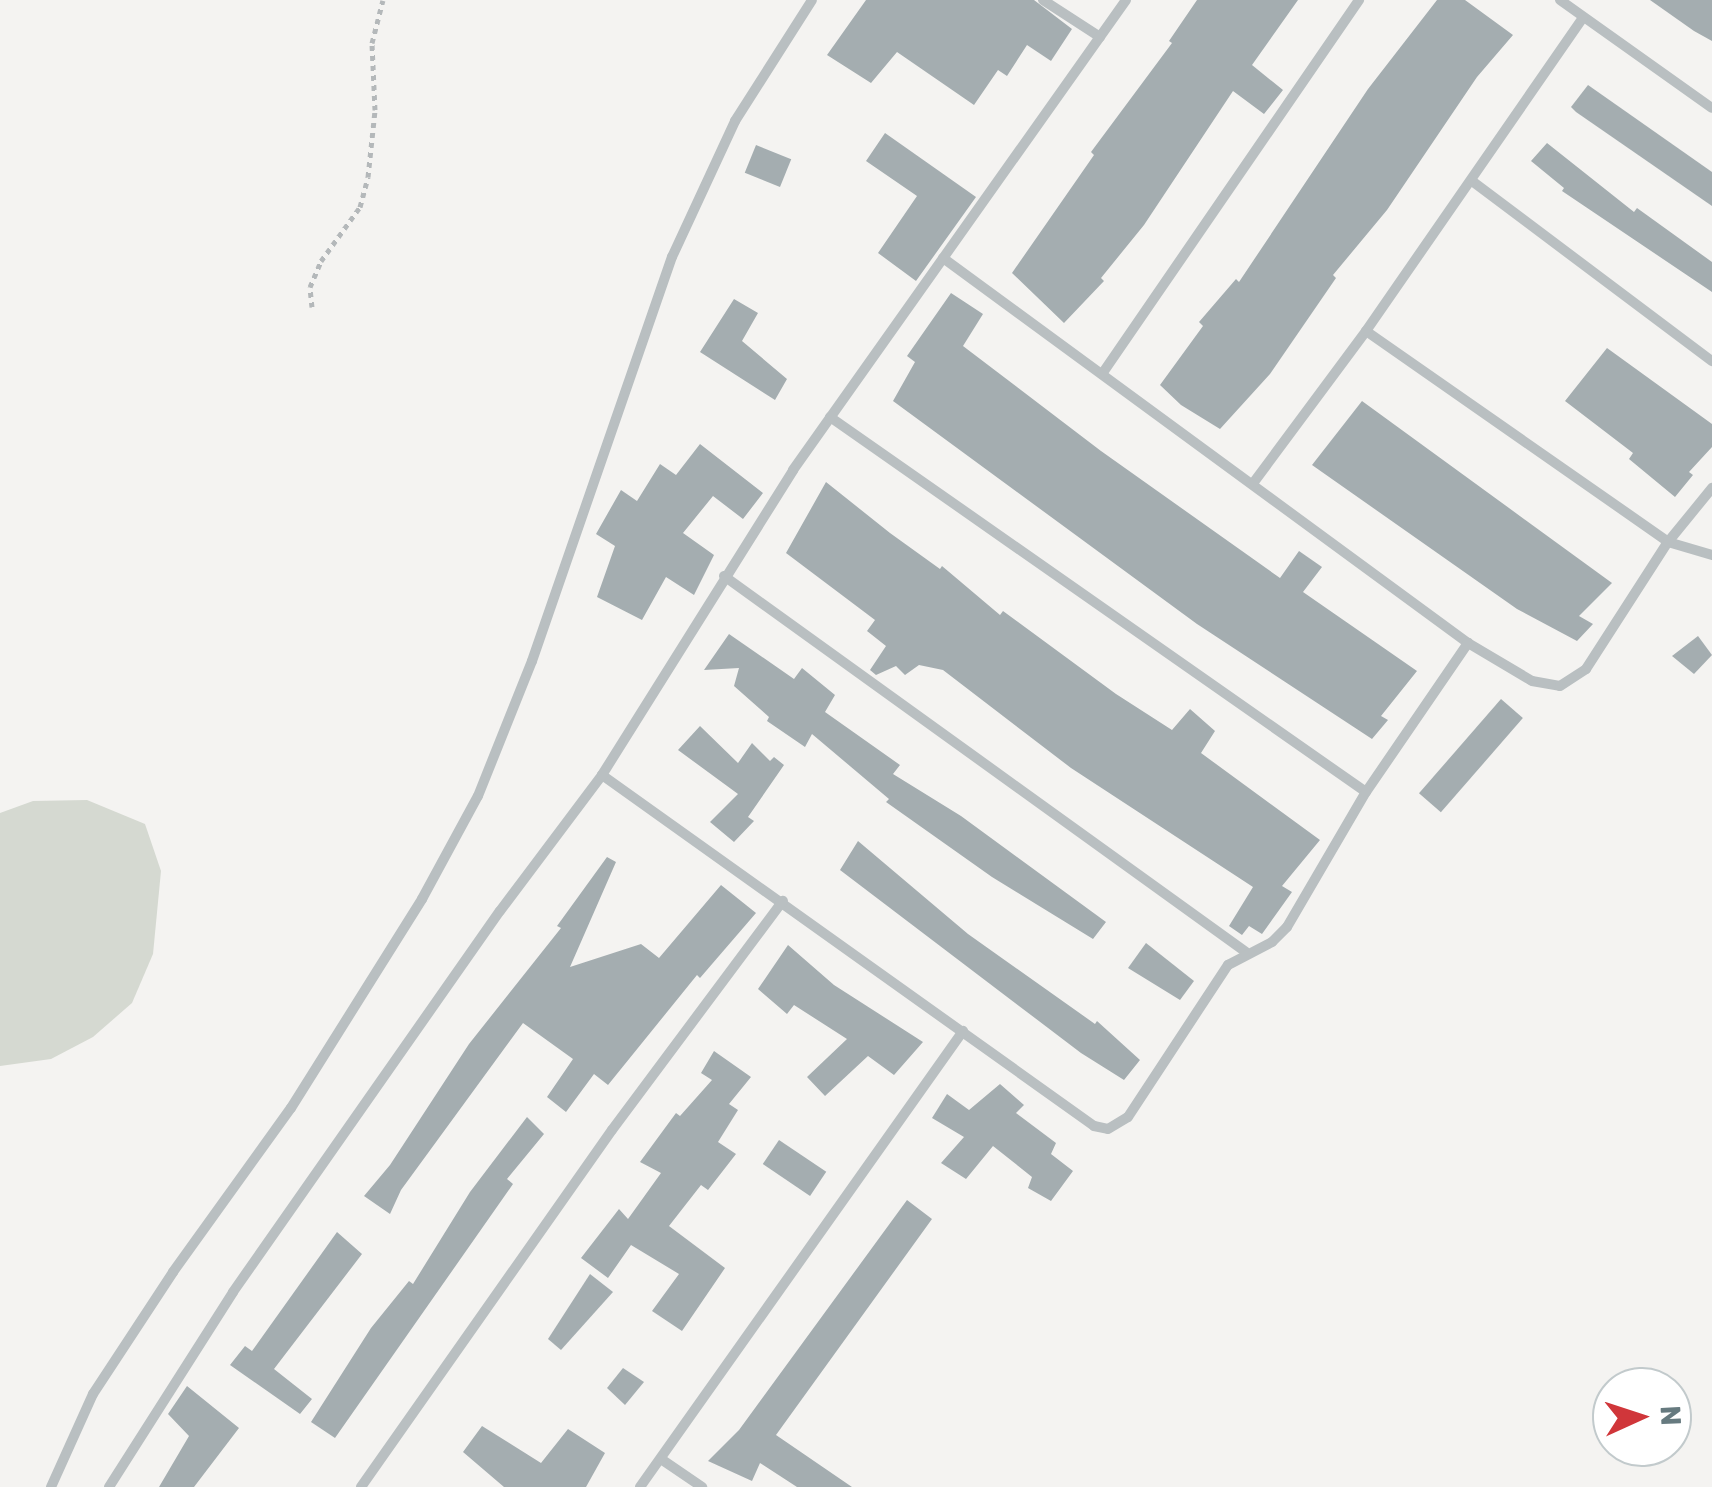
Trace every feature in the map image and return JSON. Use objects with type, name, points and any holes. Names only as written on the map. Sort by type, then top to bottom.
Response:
[{"type":"street","points":[[52,1487],[93,1394],[173,1272],[291,1108],[422,899],[478,796],[532,662],[672,257],[736,122],[812,0]]},
{"type":"street","points":[[1042,0],[1100,36]]},
{"type":"street","points":[[109,1487],[233,1292],[500,910],[602,774],[724,576],[830,417],[1126,0]]},
{"type":"street","points":[[1102,374],[1360,0]]},
{"type":"street","points":[[1560,0],[1712,108]]},
{"type":"street","points":[[1254,482],[1366,332],[1583,18]]},
{"type":"street","points":[[1472,181],[1712,361]]},
{"type":"street","points":[[942,258],[1254,482],[1468,643],[1532,681],[1560,686],[1572,682],[1586,669],[1668,542],[1712,488]]},
{"type":"street","points":[[1366,332],[1668,542],[1712,555]]},
{"type":"street","points":[[830,417],[1366,792]]},
{"type":"street","points":[[724,576],[1246,952]]},
{"type":"street","points":[[602,774],[1094,1126],[1108,1129],[1128,1117],[1228,965],[1246,952],[1258,950],[1287,927],[1366,792],[1468,643]]},
{"type":"street","points":[[362,1487],[612,1130],[783,901]]},
{"type":"street","points":[[640,1487],[962,1030]]},
{"type":"street","points":[[660,1459],[702,1487]]},
{"type":"path","points":[[312,307],[310,288],[320,262],[360,207],[368,177],[375,110],[372,43],[383,0]]},
{"type":"shaded area","points":[[87,800],[145,824],[161,871],[153,954],[132,1003],[93,1037],[51,1059],[0,1066],[0,813],[33,801]]},
{"type":"building","points":[[866,0],[1034,0],[1072,29],[1051,61],[1027,45],[1007,76],[998,70],[974,105],[897,52],[871,83],[827,55]]},
{"type":"building","points":[[1197,0],[1298,0],[1252,65],[1283,90],[1264,114],[1233,91],[1144,225],[1101,278],[1104,281],[1064,323],[1012,273],[1094,155],[1091,152],[1172,43],[1169,41]]},
{"type":"building","points":[[1437,0],[1465,0],[1513,35],[1477,77],[1387,210],[1333,275],[1336,278],[1270,374],[1220,429],[1181,405],[1160,385],[1203,326],[1199,322],[1236,279],[1239,282],[1368,89]]},
{"type":"building","points":[[1650,0],[1712,0],[1712,41],[1694,31]]},
{"type":"building","points":[[1588,85],[1712,172],[1712,206],[1576,112],[1571,107]]},
{"type":"building","points":[[885,133],[976,197],[916,281],[878,253],[917,196],[866,161]]},
{"type":"building","points":[[1547,143],[1634,212],[1637,208],[1712,262],[1712,292],[1562,191],[1564,188],[1531,161]]},
{"type":"building","points":[[756,145],[791,159],[780,187],[745,173]]},
{"type":"building","points":[[951,293],[983,314],[963,346],[1101,451],[1280,578],[1299,551],[1322,567],[1303,592],[1417,671],[1381,716],[1388,720],[1372,739],[1197,624],[893,401],[915,362],[907,356]]},
{"type":"building","points":[[734,299],[758,313],[742,341],[787,379],[775,400],[700,352]]},
{"type":"building","points":[[1607,348],[1712,424],[1712,447],[1689,472],[1693,475],[1675,497],[1629,459],[1633,453],[1565,401]]},
{"type":"building","points":[[1362,401],[1612,583],[1579,616],[1593,624],[1577,641],[1517,609],[1312,465]]},
{"type":"building","points":[[700,444],[763,493],[743,519],[713,496],[683,533],[714,555],[694,595],[666,577],[642,620],[597,597],[615,546],[596,534],[621,490],[637,501],[660,464],[676,475]]},
{"type":"building","points":[[826,482],[890,533],[940,569],[942,566],[1000,615],[1003,611],[1172,730],[1190,709],[1215,731],[1201,753],[1320,840],[1282,886],[1292,892],[1262,934],[1249,926],[1242,935],[1229,926],[1253,887],[1071,768],[943,670],[919,665],[905,675],[896,666],[876,675],[870,670],[886,646],[867,631],[875,620],[786,553]]},
{"type":"building","points":[[729,634],[794,679],[802,668],[835,695],[825,712],[900,765],[893,774],[961,816],[1106,922],[1093,939],[992,877],[886,802],[889,799],[812,734],[805,747],[767,721],[769,717],[734,686],[739,668],[704,670]]},
{"type":"building","points":[[1698,636],[1712,655],[1694,674],[1672,656]]},
{"type":"building","points":[[1501,699],[1523,718],[1441,812],[1419,793]]},
{"type":"building","points":[[700,726],[738,763],[752,743],[770,761],[774,757],[784,765],[748,817],[754,821],[734,842],[710,822],[738,794],[678,750]]},
{"type":"building","points":[[858,841],[968,934],[1095,1024],[1097,1021],[1140,1060],[1124,1080],[1081,1053],[840,870]]},
{"type":"building","points":[[607,857],[616,862],[570,967],[641,944],[659,958],[721,885],[756,913],[700,978],[697,975],[608,1085],[594,1074],[566,1112],[547,1097],[573,1059],[523,1023],[401,1190],[390,1214],[364,1196],[390,1165],[469,1044],[561,928],[557,926]]},
{"type":"building","points":[[1146,943],[1194,981],[1180,1000],[1128,968]]},
{"type":"building","points":[[788,945],[834,985],[923,1042],[894,1075],[868,1056],[825,1096],[807,1077],[847,1039],[794,1005],[787,1014],[758,989]]},
{"type":"building","points":[[714,1051],[751,1077],[729,1104],[738,1110],[718,1142],[736,1154],[708,1190],[701,1185],[669,1226],[725,1268],[682,1331],[652,1311],[679,1274],[631,1245],[608,1278],[581,1258],[619,1209],[628,1219],[661,1173],[640,1162],[676,1113],[680,1116],[712,1080],[701,1073]]},
{"type":"building","points":[[1000,1084],[1024,1105],[1016,1113],[1056,1143],[1051,1154],[1073,1171],[1051,1201],[1028,1188],[1032,1177],[993,1146],[966,1179],[941,1163],[964,1137],[932,1118],[947,1094],[969,1110]]},
{"type":"building","points":[[527,1117],[544,1134],[507,1179],[513,1184],[335,1438],[311,1422],[371,1328],[409,1281],[413,1284],[470,1192]]},
{"type":"building","points":[[779,1140],[826,1172],[810,1196],[763,1164]]},
{"type":"building","points":[[907,1200],[932,1219],[776,1435],[852,1487],[797,1487],[760,1463],[752,1481],[708,1461],[739,1430]]},
{"type":"building","points":[[337,1232],[362,1254],[274,1369],[312,1399],[300,1414],[230,1365],[245,1346],[252,1351]]},
{"type":"building","points":[[590,1274],[613,1292],[561,1350],[548,1339]]},
{"type":"building","points":[[623,1368],[644,1382],[625,1405],[607,1388]]},
{"type":"building","points":[[187,1386],[239,1428],[194,1487],[159,1487],[189,1436],[168,1414]]},
{"type":"building","points":[[482,1426],[541,1463],[568,1429],[605,1453],[586,1487],[504,1487],[463,1452]]}]
